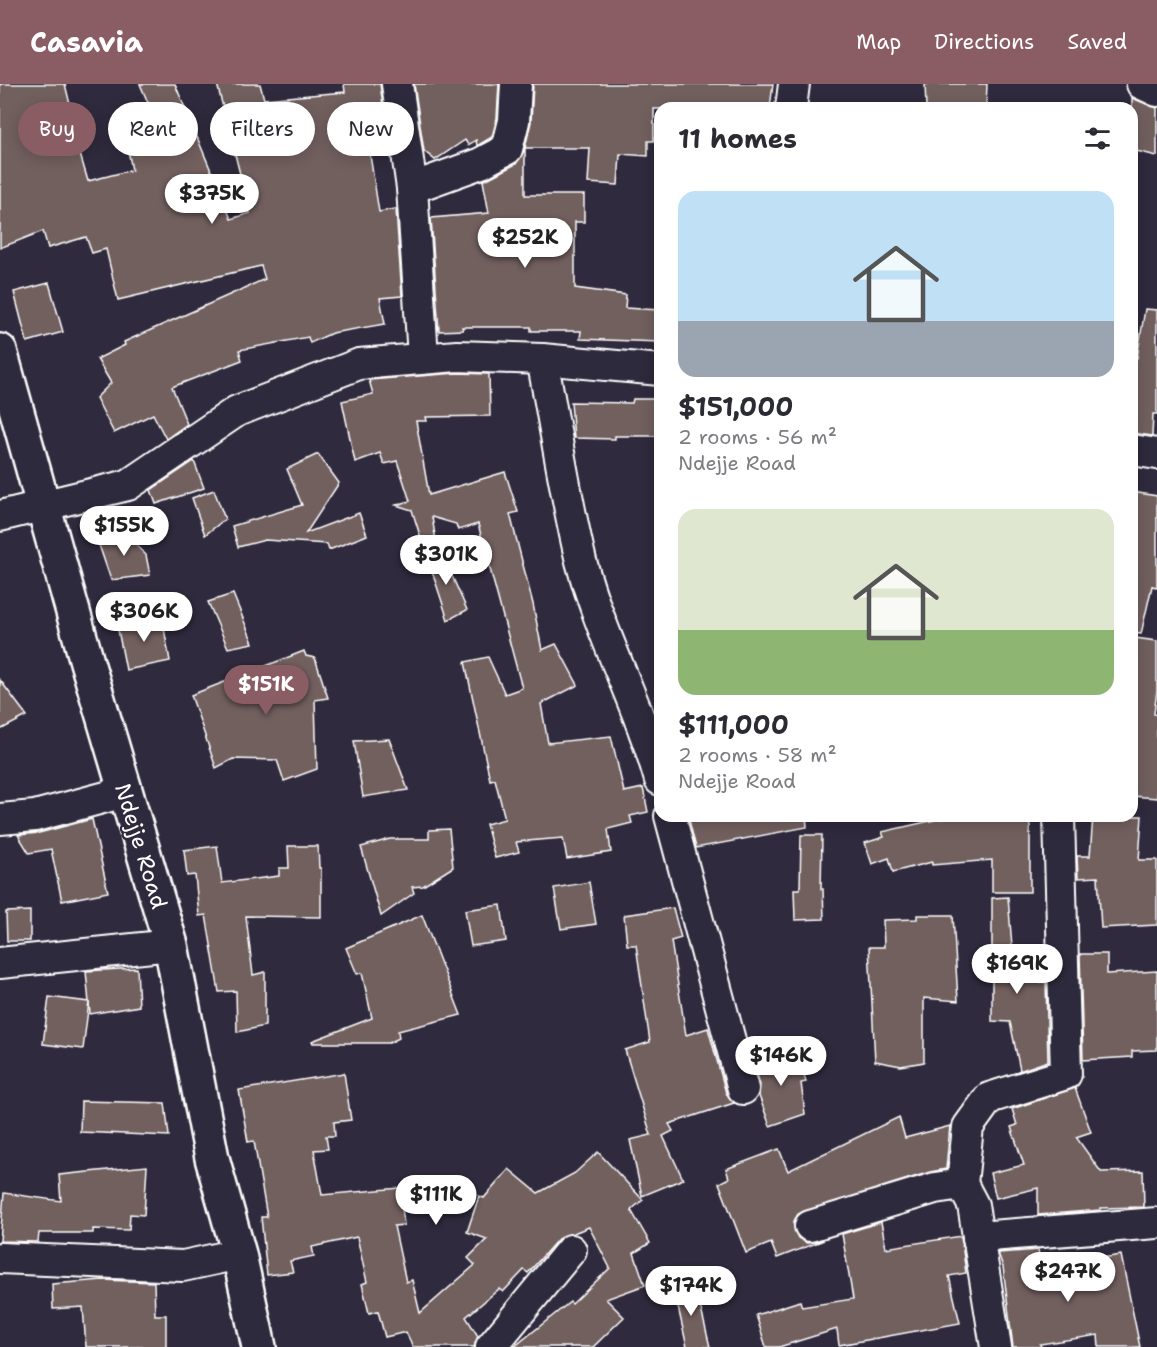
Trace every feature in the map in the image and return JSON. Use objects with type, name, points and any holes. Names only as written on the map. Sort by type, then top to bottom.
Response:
[{"type":"street","points":[[397,84],[412,188],[423,357]]},
{"type":"street","points":[[412,188],[481,163],[507,149],[514,121],[516,84]]},
{"type":"street","points":[[792,102],[794,84]]},
{"type":"street","points":[[1142,84],[1157,91]]},
{"type":"street","name":"Ndejje Road","points":[[0,351],[42,505],[171,945],[212,1158],[239,1254],[259,1347]]},
{"type":"street","points":[[0,516],[128,485],[237,411],[358,364],[423,357],[542,359],[654,368]]},
{"type":"street","points":[[542,359],[582,562],[654,758]]},
{"type":"street","points":[[1138,451],[1157,454]]},
{"type":"street","points":[[0,819],[35,816],[125,792]]},
{"type":"street","points":[[672,822],[743,1089]]},
{"type":"street","points":[[996,1347],[973,1206],[962,1184],[968,1126],[989,1098],[1066,1074],[1059,822]]},
{"type":"street","points":[[0,963],[171,945]]},
{"type":"street","points":[[810,1226],[935,1188],[962,1184]]},
{"type":"street","points":[[978,1237],[1157,1223]]},
{"type":"street","points":[[491,1347],[571,1250]]},
{"type":"street","points":[[0,1258],[183,1266],[239,1254]]},
{"type":"building","points":[[0,84],[65,84],[69,102],[18,102],[18,156],[81,156],[88,181],[132,170],[129,156],[198,156],[198,139],[231,219],[250,213],[235,156],[315,156],[315,102],[222,102],[217,84],[260,84],[264,99],[345,92],[344,84],[380,84],[383,102],[327,102],[327,156],[370,156],[379,212],[396,209],[402,296],[380,298],[385,324],[332,333],[310,343],[308,337],[239,350],[242,360],[172,387],[187,424],[166,439],[153,414],[114,433],[96,398],[111,383],[97,359],[125,345],[124,342],[265,279],[261,266],[118,300],[106,249],[92,253],[86,237],[48,248],[43,231],[0,248]]},
{"type":"building","points":[[140,84],[175,84],[182,102],[148,102]]},
{"type":"building","points":[[414,84],[499,84],[497,118],[492,137],[477,146],[476,140],[468,145],[465,140],[435,160],[424,151]]},
{"type":"building","points":[[533,84],[773,84],[771,102],[654,102],[654,141],[648,141],[648,156],[620,154],[618,185],[588,183],[590,148],[525,148],[531,122]]},
{"type":"building","points":[[925,84],[987,84],[986,102],[926,102]]},
{"type":"building","points":[[1132,98],[1157,108],[1157,156],[1138,151],[1138,102],[1132,102]]},
{"type":"building","points":[[525,149],[525,195],[584,195],[584,222],[575,222],[575,288],[626,295],[625,308],[654,310],[654,342],[580,339],[581,331],[531,331],[531,327],[462,327],[463,330],[439,331],[431,218],[489,213],[483,181],[516,164]]},
{"type":"building","points":[[49,283],[63,332],[27,342],[14,292]]},
{"type":"building","points":[[1145,309],[1157,310],[1157,414],[1153,414],[1152,436],[1138,434],[1138,352]]},
{"type":"building","points":[[457,373],[489,374],[490,416],[426,417],[427,421],[416,421],[429,495],[505,472],[518,512],[510,514],[542,650],[556,644],[578,685],[541,704],[548,743],[611,736],[624,792],[643,788],[648,812],[630,816],[632,823],[608,829],[611,852],[567,859],[563,838],[516,842],[519,852],[495,858],[486,824],[505,819],[495,779],[490,780],[465,662],[488,657],[505,694],[522,688],[478,524],[458,530],[456,524],[432,517],[436,541],[423,545],[412,510],[396,505],[410,501],[397,461],[384,464],[380,453],[355,462],[342,401],[373,394],[369,380]]},
{"type":"building","points":[[633,399],[654,399],[654,436],[615,436],[615,439],[574,438],[571,402],[632,403]]},
{"type":"building","points":[[318,454],[339,483],[306,533],[359,513],[367,535],[329,550],[327,544],[265,540],[238,547],[232,526],[302,505],[287,469]]},
{"type":"building","points":[[194,461],[204,488],[156,504],[151,490]]},
{"type":"building","points":[[214,490],[225,519],[205,535],[192,498]]},
{"type":"building","points":[[1138,493],[1157,496],[1157,587],[1152,586],[1141,634],[1138,634]]},
{"type":"building","points":[[134,531],[138,547],[146,555],[150,575],[111,580],[97,539]]},
{"type":"building","points":[[441,551],[467,610],[448,620],[427,556]]},
{"type":"building","points":[[233,594],[253,643],[228,648],[208,602]]},
{"type":"building","points":[[161,612],[170,661],[126,670],[118,630]]},
{"type":"building","points":[[1138,638],[1157,641],[1157,690],[1154,714],[1157,715],[1157,798],[1138,796]]},
{"type":"building","points":[[304,651],[306,656],[315,658],[328,698],[315,700],[317,769],[284,781],[277,760],[233,759],[216,768],[191,695]]},
{"type":"building","points":[[0,680],[27,716],[0,730]]},
{"type":"building","points":[[389,739],[408,790],[363,797],[354,741]]},
{"type":"building","points":[[1138,816],[1142,816],[1139,860],[1157,860],[1157,925],[1101,928],[1098,877],[1078,878],[1077,856],[1090,856],[1093,822],[1138,822]]},
{"type":"building","points":[[92,819],[108,892],[62,901],[51,849],[29,853],[18,835],[39,833]]},
{"type":"building","points":[[690,822],[807,822],[807,827],[696,848]]},
{"type":"building","points":[[926,822],[1030,822],[1030,892],[992,892],[992,860],[932,865],[932,862],[893,872],[889,858],[872,864],[865,843],[884,837],[882,832]]},
{"type":"building","points":[[449,829],[453,867],[423,886],[412,887],[414,893],[381,916],[361,847],[390,839],[429,839],[429,830]]},
{"type":"building","points":[[801,835],[822,835],[821,889],[823,889],[824,919],[795,920],[794,889],[800,889]]},
{"type":"building","points":[[217,846],[222,883],[279,876],[279,868],[289,868],[288,846],[318,846],[319,868],[321,868],[321,917],[246,916],[253,975],[265,972],[265,1026],[237,1032],[236,991],[219,992],[206,915],[199,916],[195,875],[187,876],[184,850]]},
{"type":"building","points":[[589,882],[596,924],[561,929],[554,888]]},
{"type":"building","points":[[1008,897],[1015,983],[1046,982],[1048,1061],[1016,1072],[1020,1070],[1010,1022],[992,1021],[992,898]]},
{"type":"building","points":[[501,905],[506,941],[471,946],[465,910]]},
{"type":"building","points":[[673,908],[681,938],[671,941],[686,1035],[708,1028],[726,1093],[734,1103],[669,1124],[673,1131],[663,1136],[683,1179],[642,1196],[630,1140],[651,1135],[625,1050],[650,1042],[636,945],[627,945],[624,915]]},
{"type":"building","points":[[30,911],[30,941],[7,941],[6,912]]},
{"type":"building","points":[[422,915],[461,1015],[398,1031],[399,1038],[389,1043],[313,1043],[312,1041],[372,1018],[362,973],[357,974],[346,948]]},
{"type":"building","points":[[917,915],[953,915],[958,1001],[924,998],[924,1062],[901,1066],[875,1061],[869,947],[884,947],[883,920],[917,919]]},
{"type":"building","points":[[1080,954],[1107,954],[1107,974],[1157,971],[1157,1050],[1132,1051],[1132,1057],[1083,1060]]},
{"type":"building","points":[[137,968],[139,1006],[90,1014],[86,971]]},
{"type":"building","points":[[49,997],[89,1002],[83,1049],[43,1044]]},
{"type":"building","points":[[798,1051],[806,1082],[801,1083],[805,1114],[770,1126],[759,1096],[760,1085],[754,1063]]},
{"type":"building","points":[[344,1073],[351,1120],[334,1122],[335,1136],[326,1136],[328,1149],[314,1150],[322,1195],[400,1188],[404,1225],[394,1226],[406,1282],[412,1280],[420,1313],[475,1265],[468,1258],[487,1239],[467,1232],[479,1196],[484,1198],[509,1169],[538,1193],[575,1173],[598,1152],[643,1200],[631,1210],[650,1243],[634,1253],[645,1285],[606,1299],[624,1317],[593,1347],[514,1347],[570,1302],[572,1304],[610,1268],[589,1227],[558,1239],[528,1273],[524,1270],[503,1292],[499,1289],[466,1317],[478,1336],[474,1347],[413,1347],[406,1332],[385,1337],[378,1311],[369,1313],[362,1284],[367,1282],[357,1237],[312,1247],[314,1256],[290,1261],[293,1272],[267,1275],[261,1217],[267,1217],[254,1141],[248,1142],[239,1090]]},
{"type":"building","points":[[1075,1088],[1091,1132],[1076,1137],[1101,1172],[1143,1171],[1144,1207],[1101,1208],[1101,1210],[1038,1215],[1038,1188],[996,1198],[990,1173],[1024,1165],[1011,1127],[1017,1125],[1012,1109]]},
{"type":"building","points":[[81,1101],[165,1103],[169,1136],[80,1132]]},
{"type":"building","points":[[899,1117],[905,1138],[950,1126],[946,1169],[798,1214],[793,1223],[798,1238],[807,1243],[824,1240],[777,1258],[771,1243],[746,1253],[719,1183],[729,1178],[726,1169],[779,1149],[788,1171]]},
{"type":"building","points":[[147,1166],[144,1215],[130,1214],[129,1230],[93,1229],[93,1233],[39,1233],[38,1242],[0,1241],[4,1193],[61,1201],[59,1175]]},
{"type":"building","points":[[881,1222],[886,1248],[961,1236],[966,1273],[949,1276],[960,1323],[839,1345],[837,1329],[779,1347],[766,1347],[756,1315],[800,1301],[802,1307],[853,1299],[842,1234]]},
{"type":"building","points":[[1038,1250],[1044,1282],[1092,1278],[1089,1260],[1121,1255],[1140,1347],[1099,1347],[1098,1335],[1040,1344],[1041,1347],[1013,1347],[1003,1267],[998,1253]]},
{"type":"building","points":[[103,1280],[154,1282],[155,1315],[166,1315],[166,1347],[86,1347],[83,1307],[53,1309],[52,1284]]},
{"type":"building","points":[[691,1283],[700,1305],[710,1347],[687,1347],[678,1307],[671,1291]]}]
